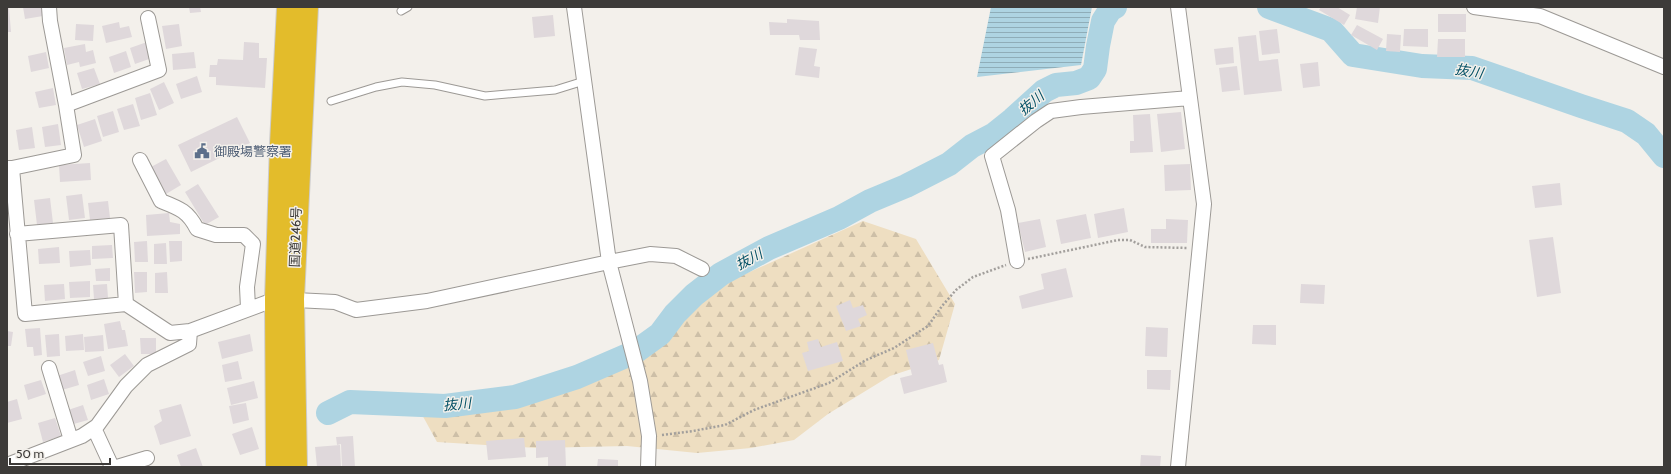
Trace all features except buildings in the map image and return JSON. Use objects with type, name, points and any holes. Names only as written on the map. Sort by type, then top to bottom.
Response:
[{"type":"highway","name":"国道246号","points":[[288,7],[281,144],[284,299],[296,467]]},
{"type":"highway","name":"国道246号","points":[[277,467],[284,299],[307,7]]},
{"type":"street","points":[[49,7],[50,21],[74,155],[10,168],[18,234],[25,314],[126,304],[170,333],[190,331],[237,314],[248,308],[284,299],[335,302],[356,310],[427,301],[650,254],[676,256],[702,269]]},
{"type":"street","points":[[574,7],[609,262],[629,336],[649,436],[648,467]]},
{"type":"street","points":[[1178,7],[1204,204],[1178,467]]},
{"type":"street","points":[[1474,7],[1540,16],[1664,67]]},
{"type":"street","points":[[66,105],[159,70],[148,18]]},
{"type":"street","points":[[1017,262],[1008,210],[992,156],[1036,120],[1051,111],[1081,106],[1190,98]]},
{"type":"street","points":[[140,160],[161,201],[179,208],[191,217],[197,229],[216,235],[244,235],[253,244],[248,287],[248,308]]},
{"type":"street","points":[[18,234],[121,225],[126,304]]},
{"type":"street","points":[[7,465],[82,436],[97,426],[126,386],[147,365],[189,344],[190,331]]},
{"type":"street","points":[[49,368],[71,440]]},
{"type":"street","points":[[94,428],[112,467]]},
{"type":"street","points":[[117,467],[147,458]]},
{"type":"lane","points":[[401,12],[408,7]]},
{"type":"lane","points":[[331,101],[376,87],[402,82],[435,85],[485,96],[555,90],[584,81]]},
{"type":"path","points":[[649,436],[693,431],[725,425],[754,410],[829,383],[866,360],[894,348],[928,326],[942,306],[956,290],[973,277],[1017,262],[1118,240],[1130,240],[1145,247],[1200,249]]},
{"type":"green space","points":[[863,221],[916,239],[955,304],[939,360],[890,376],[828,414],[794,440],[751,448],[697,453],[627,446],[537,448],[437,442],[420,411],[539,399],[650,331],[712,289]]},
{"type":"water","points":[[991,7],[1092,7],[1081,65],[977,77]]},
{"type":"waterway","name":"抜川","points":[[328,413],[350,402],[445,406],[515,397],[577,377],[635,352],[660,334],[675,314],[694,295],[721,274],[769,248],[839,218],[870,201],[906,186],[949,164],[972,146],[993,135],[1044,91],[1056,85],[1076,83],[1089,78],[1095,69],[1103,21],[1110,10],[1115,7]]},
{"type":"waterway","name":"抜川","points":[[1269,7],[1331,30],[1353,55],[1422,66],[1472,68],[1627,121],[1646,134],[1664,156]]},
{"type":"place","name":"御殿場警察署","points":[[202,151]]}]
